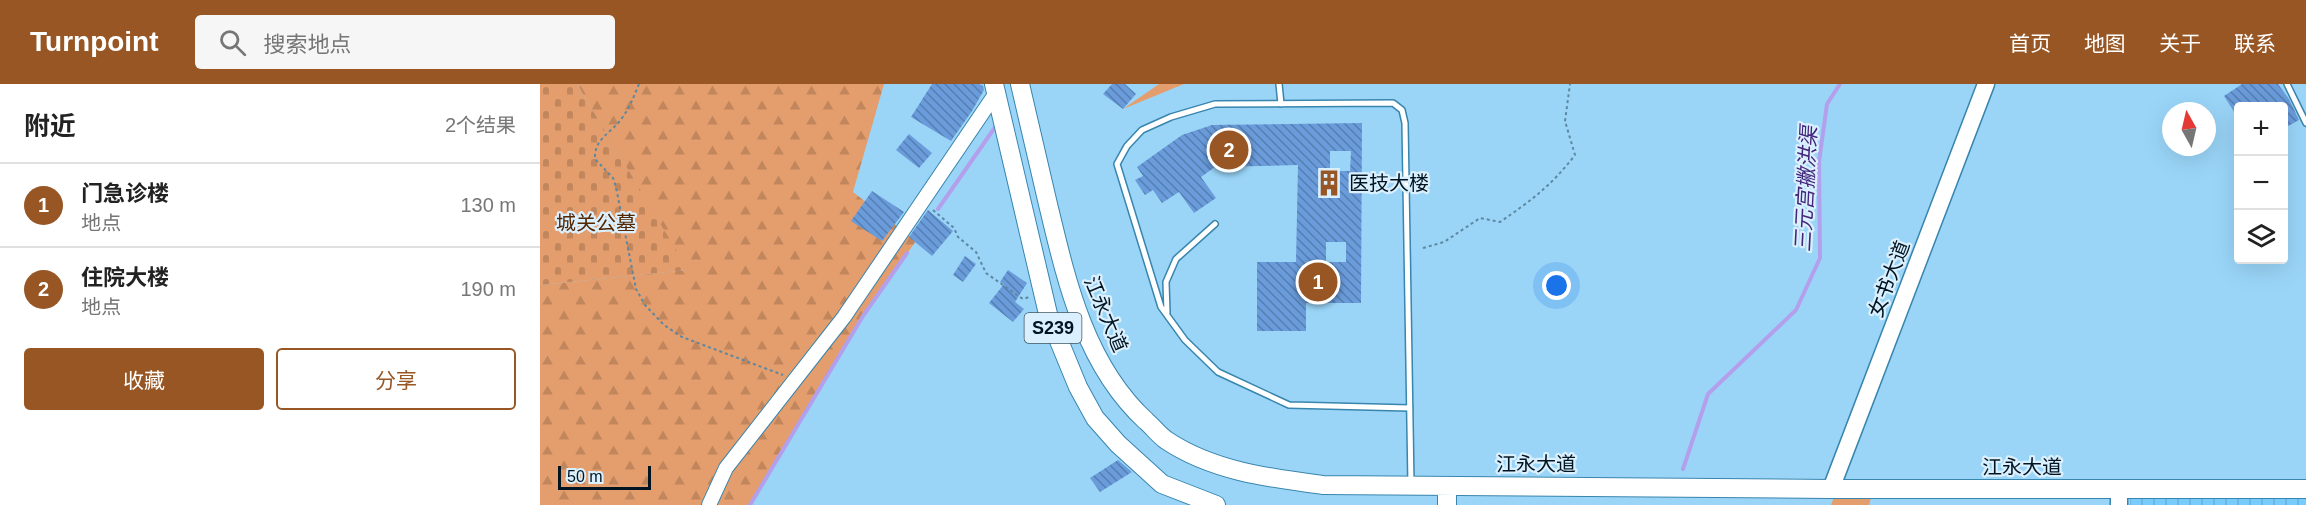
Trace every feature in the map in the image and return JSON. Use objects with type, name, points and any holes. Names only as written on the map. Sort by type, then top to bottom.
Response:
[{"type":"main road","name":"江永大道","points":[[1020,84],[1064,270],[1081,321],[1096,356],[1123,396],[1139,415],[1166,440],[1216,465],[1265,477],[1323,485],[1831,489],[2124,498],[2306,489]]},
{"type":"main road","name":"女书大道","points":[[1831,489],[1986,84]]},
{"type":"main road","name":"S239","points":[[995,89],[1048,314],[1077,387],[1095,418],[1118,444],[1162,484],[1216,505]]},
{"type":"main road","points":[[1447,486],[1447,505]]},
{"type":"street","points":[[709,505],[726,468],[844,317],[923,201],[995,89]]},
{"type":"lane","points":[[1279,84],[1281,104]]},
{"type":"lane","points":[[2287,84],[2306,123]]},
{"type":"lane","points":[[1410,408],[1289,405],[1218,372],[1185,340],[1161,307],[1117,164],[1127,146],[1142,130],[1171,117],[1215,104],[1393,103],[1402,110],[1405,123],[1410,408],[1411,486]]},
{"type":"lane","points":[[1167,315],[1166,282],[1176,259],[1215,224]]},
{"type":"path","points":[[639,84],[631,105],[595,149],[595,159],[613,178],[616,187],[636,289],[645,305],[664,325],[682,337],[795,380]]},
{"type":"path","points":[[1423,249],[1444,242],[1480,218],[1500,222],[1542,192],[1560,174],[1575,155],[1565,121],[1570,84]]},
{"type":"path","points":[[923,201],[954,228],[958,237],[976,252],[986,273],[1023,298],[1044,295]]},
{"type":"shaded area","points":[[2130,490],[2306,490],[2306,505],[2130,505]]},
{"type":"green space","name":"城关公墓","points":[[540,84],[577,84],[688,270],[540,285]]},
{"type":"green space","points":[[577,84],[884,84],[853,192],[916,241],[863,316],[750,505],[540,505],[540,285],[687,270]]},
{"type":"green space","points":[[1159,84],[1184,84],[1123,109]]},
{"type":"green space","points":[[1834,497],[1871,498],[1869,505],[1831,505]]},
{"type":"building","points":[[932,84],[979,84],[983,86],[984,90],[972,111],[951,141],[911,117]]},
{"type":"building","points":[[1112,84],[1125,84],[1136,94],[1123,109],[1103,94]]},
{"type":"building","points":[[2242,84],[2278,84],[2289,99],[2299,120],[2288,126],[2288,102],[2234,102],[2234,112],[2224,96]]},
{"type":"building","points":[[1362,123],[1361,303],[1306,303],[1306,331],[1257,331],[1257,262],[1296,262],[1298,165],[1215,167],[1201,177],[1216,198],[1194,213],[1179,192],[1162,203],[1153,190],[1145,195],[1135,180],[1143,176],[1137,167],[1182,135],[1212,125]],"holes":[[[1330,151],[1351,151],[1350,171],[1330,171]],[[1326,242],[1346,242],[1346,262],[1326,262]]]},
{"type":"building","points":[[909,134],[932,153],[919,168],[896,150]]},
{"type":"building","points":[[872,191],[904,212],[882,241],[851,221]]},
{"type":"building","points":[[928,210],[953,231],[932,256],[909,237]]},
{"type":"building","points":[[965,256],[976,264],[963,282],[953,275]]},
{"type":"building","points":[[1008,270],[1027,283],[1015,302],[1024,309],[1013,322],[989,303],[1004,284],[1000,282]]},
{"type":"building","points":[[1118,460],[1132,472],[1100,492],[1090,478]]},
{"type":"waterway","name":"三元宫撇洪渠","points":[[1683,469],[1708,394],[1796,310],[1820,258],[1819,162],[1827,104],[1840,84]]},
{"type":"waterway","points":[[938,209],[998,123]]},
{"type":"waterway","points":[[750,505],[863,316],[907,253]]},
{"type":"place","name":"住院大楼","points":[[1229,150]]},
{"type":"place","name":"医技大楼","points":[[1329,183]]},
{"type":"place","name":"门急诊楼","points":[[1318,282]]}]
